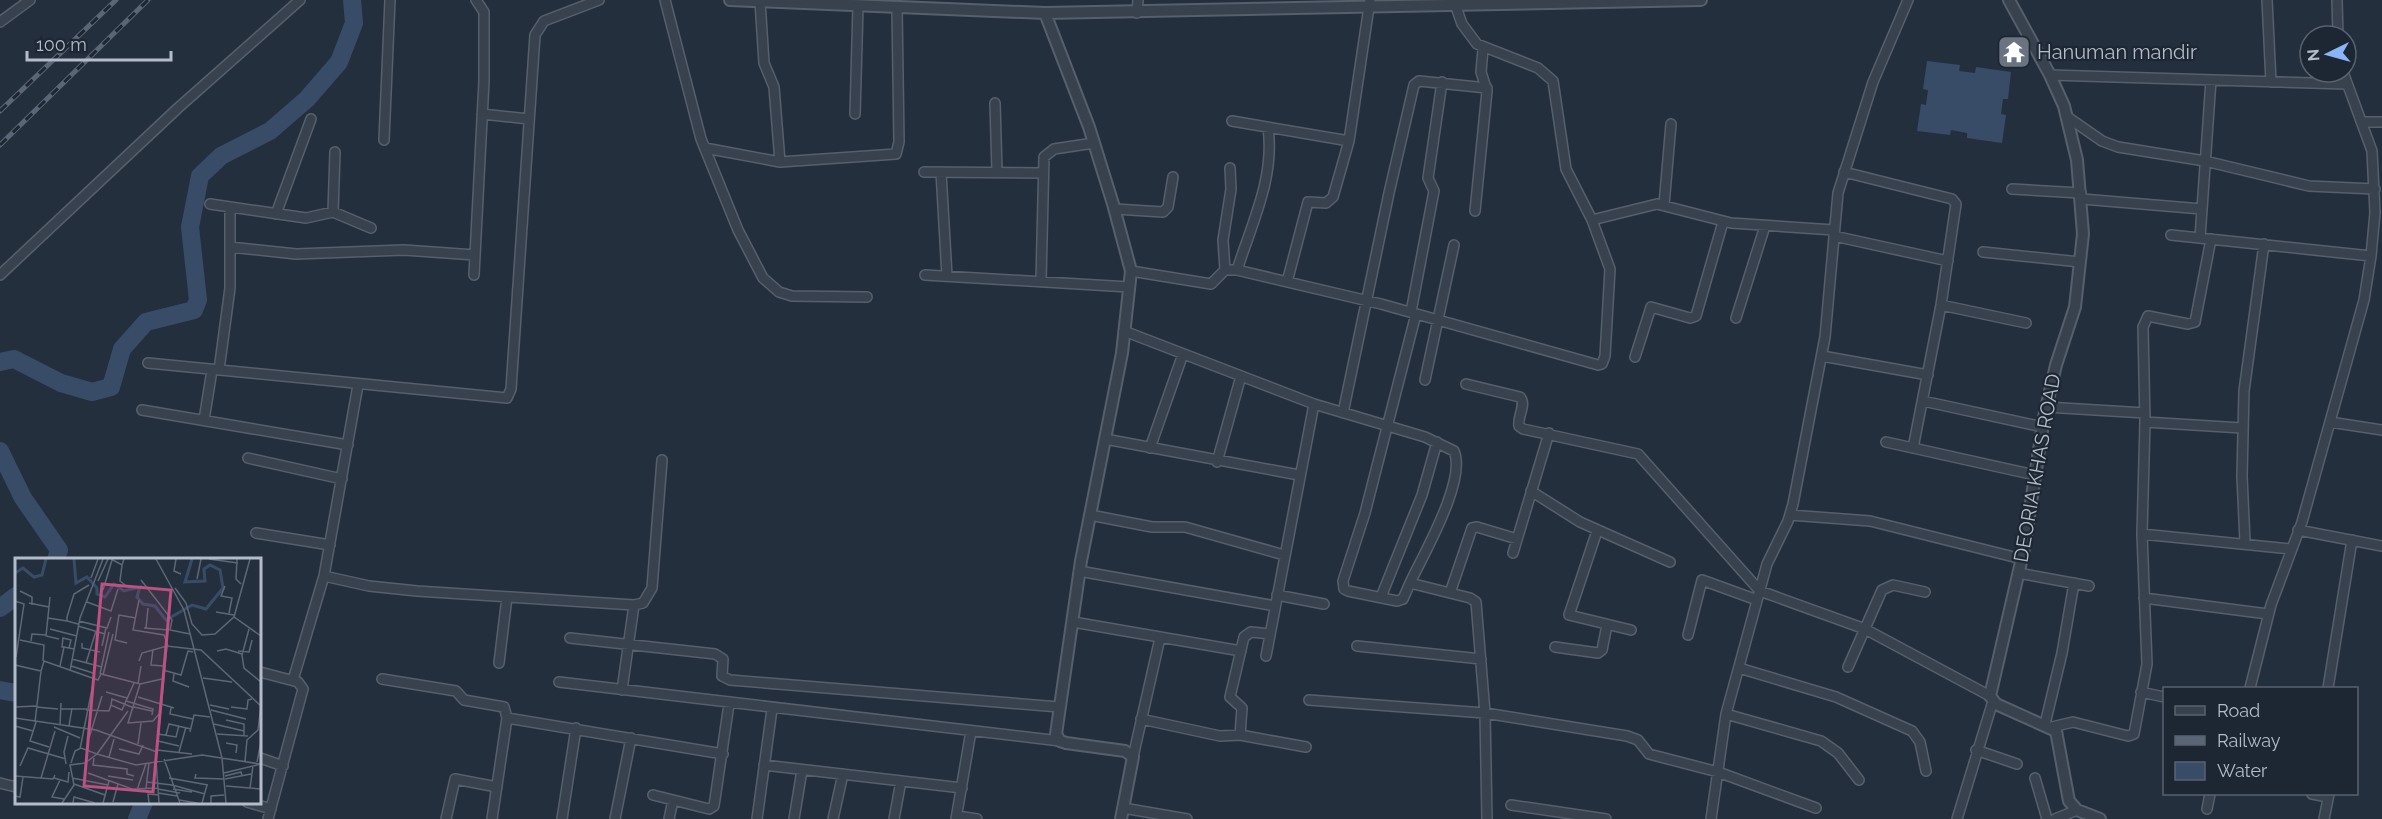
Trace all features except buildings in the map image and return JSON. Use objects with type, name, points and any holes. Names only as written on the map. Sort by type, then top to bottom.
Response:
[{"type":"street","points":[[0,22],[30,0]]},
{"type":"street","points":[[0,275],[178,108],[300,0]]},
{"type":"street","points":[[384,140],[390,0]]},
{"type":"street","points":[[474,275],[482,114],[484,12],[476,0]]},
{"type":"street","points":[[148,363],[498,399],[507,398],[510,395],[534,35],[544,21],[599,0]]},
{"type":"street","points":[[665,0],[705,148],[752,261],[771,287],[792,296],[867,297]]},
{"type":"street","points":[[730,0],[858,6],[874,3],[897,8],[950,5],[1046,13],[1137,13],[1233,5],[1701,0]]},
{"type":"street","points":[[1137,13],[1138,0]]},
{"type":"street","points":[[1711,819],[1726,714],[1767,564],[1790,515],[1822,356],[1834,233],[1844,172],[1874,82],[1908,0]]},
{"type":"street","name":"DEORIA KHAS ROAD","points":[[1992,699],[2022,559],[2046,407],[2056,365],[2075,307],[2080,262],[2081,196],[2066,116],[2050,75],[2009,0]]},
{"type":"street","points":[[2267,0],[2271,82]]},
{"type":"street","points":[[2337,0],[2338,24]]},
{"type":"street","points":[[760,2],[764,63],[774,87],[780,162]]},
{"type":"street","points":[[1225,270],[1237,270],[1367,300],[1598,365],[1602,364],[1605,356],[1610,269],[1592,220],[1566,169],[1553,81],[1539,68],[1483,49],[1469,36],[1453,2]]},
{"type":"street","points":[[1287,282],[1307,206],[1312,200],[1331,201],[1349,141],[1370,3]]},
{"type":"street","points":[[855,114],[858,6]]},
{"type":"street","points":[[705,148],[780,162],[896,154],[899,142],[897,8]]},
{"type":"street","points":[[1046,13],[1094,143],[1115,209],[1131,271],[1124,331],[1079,571],[1059,707],[1056,734],[1060,741]]},
{"type":"street","points":[[1475,211],[1487,88],[1480,72],[1483,49]]},
{"type":"street","points":[[2050,75],[2298,83]]},
{"type":"street","points":[[2200,238],[2211,80]]},
{"type":"street","points":[[1343,413],[1414,85],[1419,81],[1487,88]]},
{"type":"street","points":[[1124,331],[1314,404],[1388,427],[1437,442],[1454,451],[1457,468],[1439,520],[1400,600],[1347,591],[1342,581],[1365,513],[1388,427],[1414,313],[1434,191],[1428,178],[1442,82]]},
{"type":"street","points":[[2250,687],[2268,614],[2298,530],[2364,300],[2378,214],[2375,189],[2378,158],[2346,84]]},
{"type":"street","points":[[995,103],[997,172]]},
{"type":"street","points":[[482,114],[529,119]]},
{"type":"street","points":[[2066,116],[2110,145],[2205,161],[2309,186],[2375,189]]},
{"type":"street","points":[[276,214],[311,119]]},
{"type":"street","points":[[1232,121],[1349,141]]},
{"type":"street","points":[[2363,122],[2382,122]]},
{"type":"street","points":[[1664,205],[1671,124]]},
{"type":"street","points":[[1237,270],[1267,178],[1271,147],[1268,128]]},
{"type":"street","points":[[1041,280],[1044,157],[1049,151],[1094,143]]},
{"type":"street","points":[[333,212],[335,152]]},
{"type":"street","points":[[1131,271],[1211,284],[1216,282],[1225,270],[1223,240],[1231,189],[1230,168]]},
{"type":"street","points":[[924,172],[1042,173]]},
{"type":"street","points":[[941,172],[947,276]]},
{"type":"street","points":[[1844,172],[1955,201],[1956,208],[1941,304],[1913,448]]},
{"type":"street","points":[[1115,209],[1163,212],[1168,207],[1173,177]]},
{"type":"street","points":[[2012,189],[2202,209]]},
{"type":"street","points":[[210,204],[306,218],[333,212],[372,228]]},
{"type":"street","points":[[1592,220],[1654,204],[1664,205],[1723,222],[1834,233],[1948,261]]},
{"type":"street","points":[[204,420],[229,299],[230,208]]},
{"type":"street","points":[[1635,357],[1651,307],[1690,318],[1696,316],[1723,222]]},
{"type":"street","points":[[1736,318],[1765,226]]},
{"type":"street","points":[[2171,235],[2371,256]]},
{"type":"street","points":[[2048,726],[2073,722],[2132,736],[2135,731],[2147,664],[2142,534],[2145,417],[2144,321],[2151,316],[2188,324],[2195,322],[2211,239]]},
{"type":"street","points":[[2245,543],[2242,428],[2247,366],[2264,244]]},
{"type":"street","points":[[1425,380],[1440,320],[1454,245]]},
{"type":"street","points":[[230,247],[296,254],[404,250],[475,255]]},
{"type":"street","points":[[1983,252],[2080,262]]},
{"type":"street","points":[[925,275],[1130,287]]},
{"type":"street","points":[[1941,304],[2026,323]]},
{"type":"street","points":[[1149,448],[1183,354]]},
{"type":"street","points":[[1822,356],[1928,375]]},
{"type":"street","points":[[1217,462],[1241,376]]},
{"type":"street","points":[[1466,384],[1520,397],[1523,404],[1519,426],[1638,454],[1759,596]]},
{"type":"street","points":[[293,680],[324,576],[358,385]]},
{"type":"street","points":[[1923,401],[2043,427]]},
{"type":"street","points":[[1266,656],[1314,404]]},
{"type":"street","points":[[2046,407],[2242,428]]},
{"type":"street","points":[[142,410],[348,445]]},
{"type":"street","points":[[2330,422],[2382,430]]},
{"type":"street","points":[[1513,553],[1549,433]]},
{"type":"street","points":[[1105,439],[1217,462],[1299,475]]},
{"type":"street","points":[[1381,597],[1415,516],[1437,442]]},
{"type":"street","points":[[1886,442],[2035,475]]},
{"type":"street","points":[[248,458],[342,479]]},
{"type":"street","points":[[324,576],[369,586],[634,605],[643,603],[652,588],[662,460]]},
{"type":"street","points":[[1531,491],[1598,531],[1670,562]]},
{"type":"street","points":[[1090,515],[1152,527],[1185,527],[1284,555]]},
{"type":"street","points":[[1790,515],[1870,520],[2022,559]]},
{"type":"street","points":[[1450,593],[1472,528],[1477,527],[1517,539]]},
{"type":"street","points":[[2298,530],[2382,546]]},
{"type":"street","points":[[1598,531],[1568,613],[1570,616],[1632,630]]},
{"type":"street","points":[[256,533],[330,545]]},
{"type":"street","points":[[2142,534],[2290,549]]},
{"type":"street","points":[[2328,687],[2352,540]]},
{"type":"street","points":[[1079,571],[1275,606]]},
{"type":"street","points":[[2018,573],[2089,586]]},
{"type":"street","points":[[1688,635],[1702,580],[1865,629],[1992,699],[2048,726],[2058,735],[2068,799],[2076,810],[2100,819]]},
{"type":"street","points":[[1410,583],[1476,602],[1485,713],[1487,819]]},
{"type":"street","points":[[2048,726],[2074,583]]},
{"type":"street","points":[[1848,667],[1882,590],[1886,586],[1925,592]]},
{"type":"street","points":[[1277,595],[1324,604]]},
{"type":"street","points":[[499,663],[507,597]]},
{"type":"street","points":[[2144,598],[2268,614]]},
{"type":"street","points":[[622,690],[634,605]]},
{"type":"street","points":[[1073,622],[1241,651]]},
{"type":"street","points":[[1555,647],[1598,653],[1602,650],[1608,625]]},
{"type":"street","points":[[1240,735],[1242,708],[1230,697],[1246,633],[1270,634]]},
{"type":"street","points":[[570,638],[629,643],[720,656],[722,676],[729,680],[1059,707]]},
{"type":"street","points":[[1160,638],[1122,814],[1187,819]]},
{"type":"street","points":[[1357,646],[1481,659]]},
{"type":"street","points":[[1739,668],[1836,697],[1912,731],[1920,742],[1926,771]]},
{"type":"street","points":[[252,804],[269,814],[302,693],[301,684],[261,672]]},
{"type":"street","points":[[382,679],[456,691],[464,700],[499,705],[507,711],[492,819]]},
{"type":"street","points":[[559,682],[729,704],[1060,741],[1125,751],[1133,757]]},
{"type":"street","points":[[2141,692],[2163,697]]},
{"type":"street","points":[[1957,819],[1992,699]]},
{"type":"street","points":[[1309,700],[1485,713],[1627,736],[1638,740],[1649,754],[1718,772],[1816,808]]},
{"type":"street","points":[[653,795],[712,808],[723,754],[729,704]]},
{"type":"street","points":[[757,819],[772,709]]},
{"type":"street","points":[[1726,714],[1806,734],[1821,741],[1838,753],[1859,780]]},
{"type":"street","points":[[507,718],[723,754]]},
{"type":"street","points":[[1141,719],[1220,736],[1240,735],[1306,747]]},
{"type":"street","points":[[562,819],[576,728]]},
{"type":"street","points":[[971,731],[957,817],[977,819]]},
{"type":"street","points":[[615,819],[631,738]]},
{"type":"street","points":[[1976,750],[2017,764]]},
{"type":"street","points":[[261,758],[283,766]]},
{"type":"street","points":[[764,765],[962,788]]},
{"type":"street","points":[[794,819],[802,770]]},
{"type":"street","points":[[833,819],[843,774]]},
{"type":"street","points":[[2035,778],[2047,819]]},
{"type":"street","points":[[446,819],[455,779],[497,787]]},
{"type":"street","points":[[894,819],[901,781]]},
{"type":"street","points":[[0,783],[15,787]]},
{"type":"street","points":[[2207,809],[2210,795]]},
{"type":"street","points":[[2324,819],[2328,795]]},
{"type":"street","points":[[669,819],[673,800]]},
{"type":"street","points":[[1511,805],[1606,819]]},
{"type":"street","points":[[2055,819],[2076,810]]},
{"type":"water","points":[[1927,61],[1960,65],[1959,71],[1975,73],[1976,67],[2011,72],[2008,99],[2003,99],[2001,114],[2006,115],[2002,143],[1967,138],[1967,133],[1951,130],[1950,135],[1917,131],[1921,104],[1926,105],[1928,90],[1923,89]]},
{"type":"waterway","points":[[0,362],[14,359],[61,383],[92,392],[111,387],[122,349],[146,322],[194,310],[198,300],[190,227],[200,176],[221,156],[270,131],[307,99],[339,62],[354,23],[352,0]]},
{"type":"waterway","points":[[0,451],[23,498],[59,550],[57,558]]},
{"type":"waterway","points":[[0,608],[15,597]]},
{"type":"waterway","points":[[0,690],[15,693]]},
{"type":"waterway","points":[[137,819],[143,804]]},
{"type":"railway","points":[[0,111],[116,0]]},
{"type":"railway","points":[[0,145],[148,0]]},
{"type":"place","name":"Hanuman mandir","points":[[2014,52]]}]
